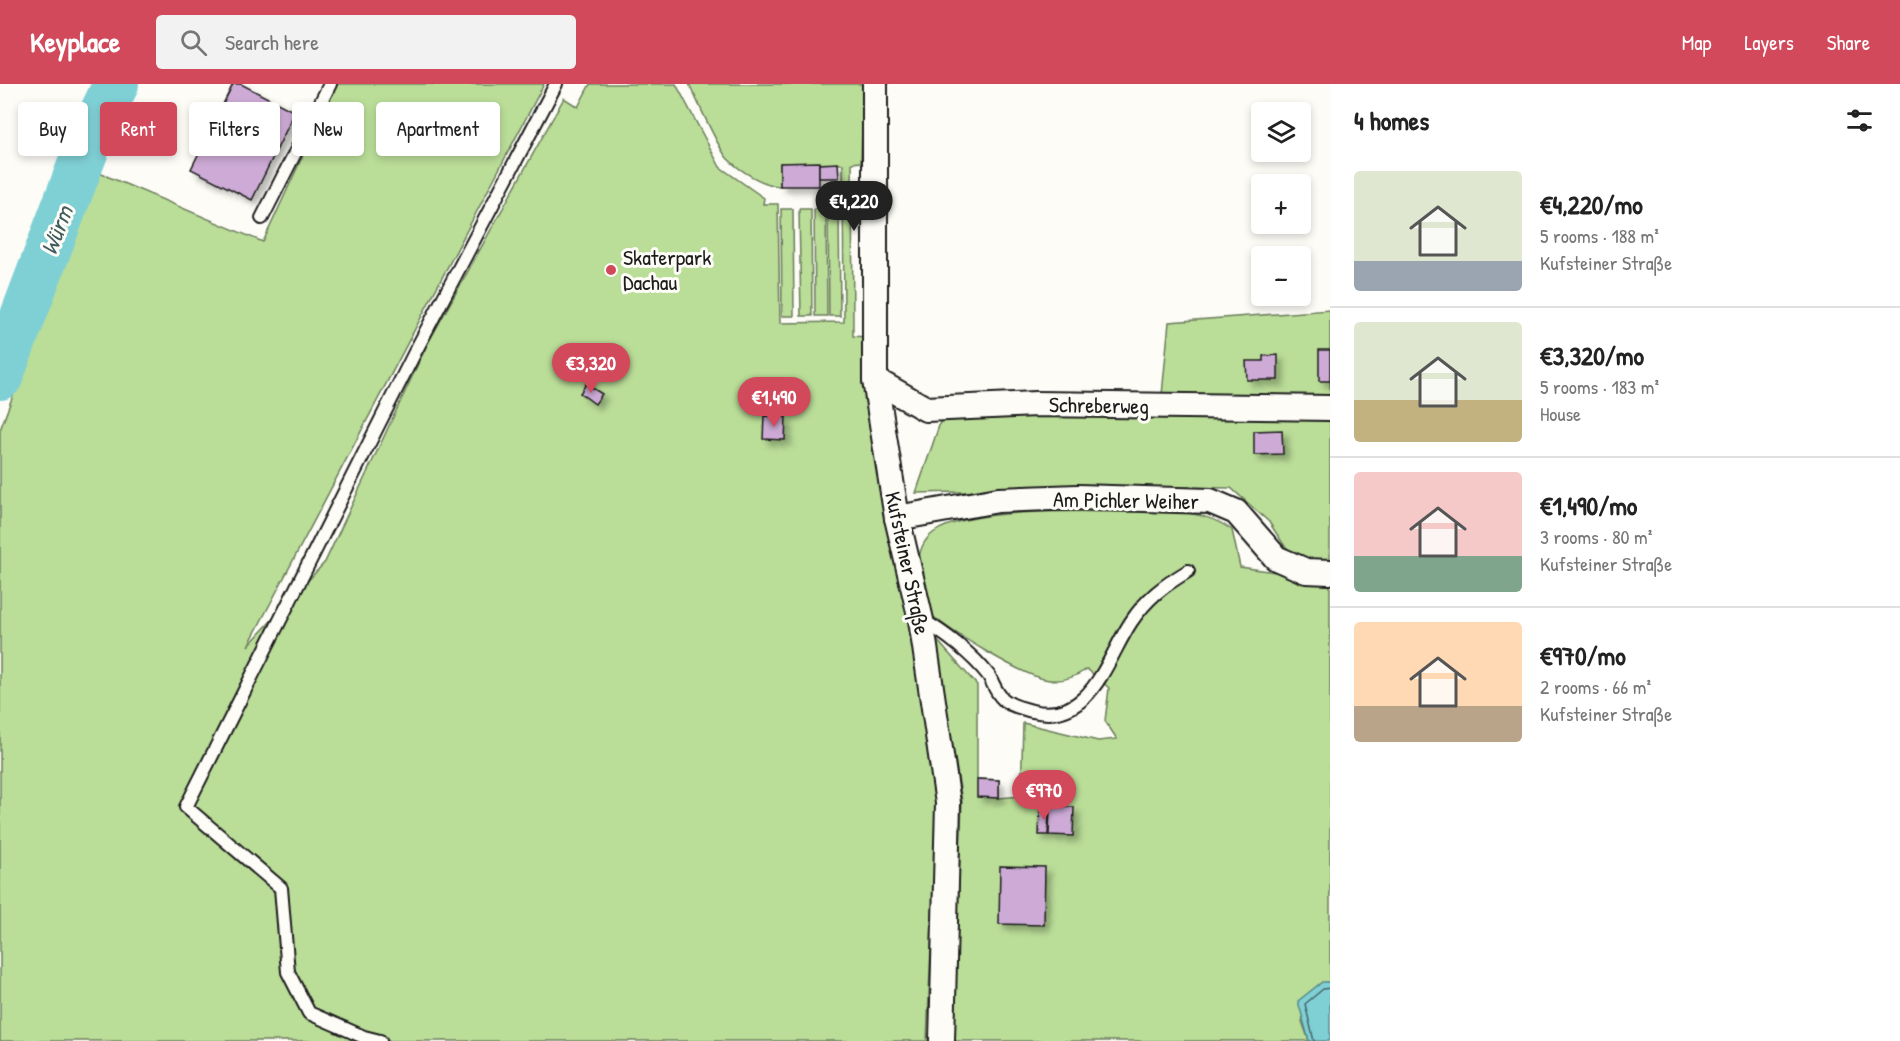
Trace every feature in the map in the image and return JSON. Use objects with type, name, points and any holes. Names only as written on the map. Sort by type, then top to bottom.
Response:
[{"type":"street","name":"Kufsteiner Straße","points":[[875,84],[875,380],[897,518],[921,620],[948,803],[942,1041]]},
{"type":"street","name":"Schreberweg","points":[[875,380],[926,409],[1036,404],[1330,408]]},
{"type":"street","name":"Am Pichler Weiher","points":[[897,518],[998,500],[1078,497],[1210,501],[1236,512],[1276,558],[1306,571],[1330,572]]},
{"type":"lane","points":[[262,218],[330,84]]},
{"type":"lane","points":[[380,1041],[364,1037],[309,1013],[288,972],[281,888],[186,807],[415,352],[556,84]]},
{"type":"lane","points":[[921,620],[954,643],[988,674],[1002,699],[1020,708],[1045,714],[1070,708],[1091,693],[1131,622],[1157,590],[1188,571]]},
{"type":"green space","points":[[336,84],[544,84],[248,646],[325,562],[427,345],[564,98],[578,107],[590,84],[676,84],[720,167],[764,198],[763,204],[778,204],[780,323],[844,322],[843,164],[780,163],[780,186],[752,177],[724,154],[689,84],[863,84],[861,162],[852,163],[853,336],[866,337],[866,380],[885,520],[912,629],[937,805],[927,1041],[0,1041],[0,430],[97,172],[263,242],[303,156],[364,156],[364,102],[328,102]]},
{"type":"green space","points":[[826,208],[827,316],[815,316],[814,209]]},
{"type":"green space","points":[[828,208],[839,208],[840,316],[829,316]]},
{"type":"green space","points":[[781,209],[793,209],[794,316],[782,316]]},
{"type":"green space","points":[[799,209],[811,209],[812,316],[801,316]]},
{"type":"green space","points":[[1330,310],[1330,982],[1322,983],[1302,1021],[1309,1041],[953,1041],[962,801],[935,638],[977,685],[977,779],[999,780],[999,798],[1021,796],[1023,723],[1098,741],[1117,739],[1105,721],[1109,688],[1087,669],[1061,680],[1044,679],[1019,669],[986,651],[930,614],[919,572],[919,561],[925,541],[933,533],[949,525],[996,515],[1172,511],[1204,516],[1232,530],[1240,567],[1318,578],[1284,545],[1269,522],[1231,488],[1170,487],[916,493],[943,414],[1161,405],[1169,322]]},
{"type":"water","points":[[1322,982],[1330,982],[1330,1041],[1309,1041],[1298,1001]]},
{"type":"building","points":[[233,84],[241,84],[276,102],[224,102]]},
{"type":"building","points":[[280,104],[292,110],[292,118],[280,143]]},
{"type":"building","points":[[197,156],[274,156],[252,200],[191,169]]},
{"type":"building","points":[[819,162],[819,186],[780,186],[780,163]]},
{"type":"building","points":[[838,163],[839,178],[819,178],[819,164]]},
{"type":"building","points":[[1319,350],[1330,350],[1330,381],[1319,381]]},
{"type":"building","points":[[1278,355],[1278,380],[1247,380],[1246,361],[1263,361],[1263,356]]},
{"type":"building","points":[[586,384],[602,394],[595,404],[580,393]]},
{"type":"building","points":[[764,416],[786,417],[785,440],[763,439]]},
{"type":"building","points":[[1282,430],[1283,454],[1254,455],[1254,431]]},
{"type":"building","points":[[977,779],[999,780],[999,798],[977,797]]},
{"type":"building","points":[[1040,806],[1049,807],[1048,835],[1039,835]]},
{"type":"building","points":[[1050,806],[1074,807],[1073,836],[1049,835]]},
{"type":"building","points":[[1000,866],[1045,867],[1044,925],[999,924]]},
{"type":"waterway","name":"Würm","points":[[0,377],[92,134],[116,84]]},
{"type":"place","name":"Skaterpark Dachau","points":[[611,270]]}]
